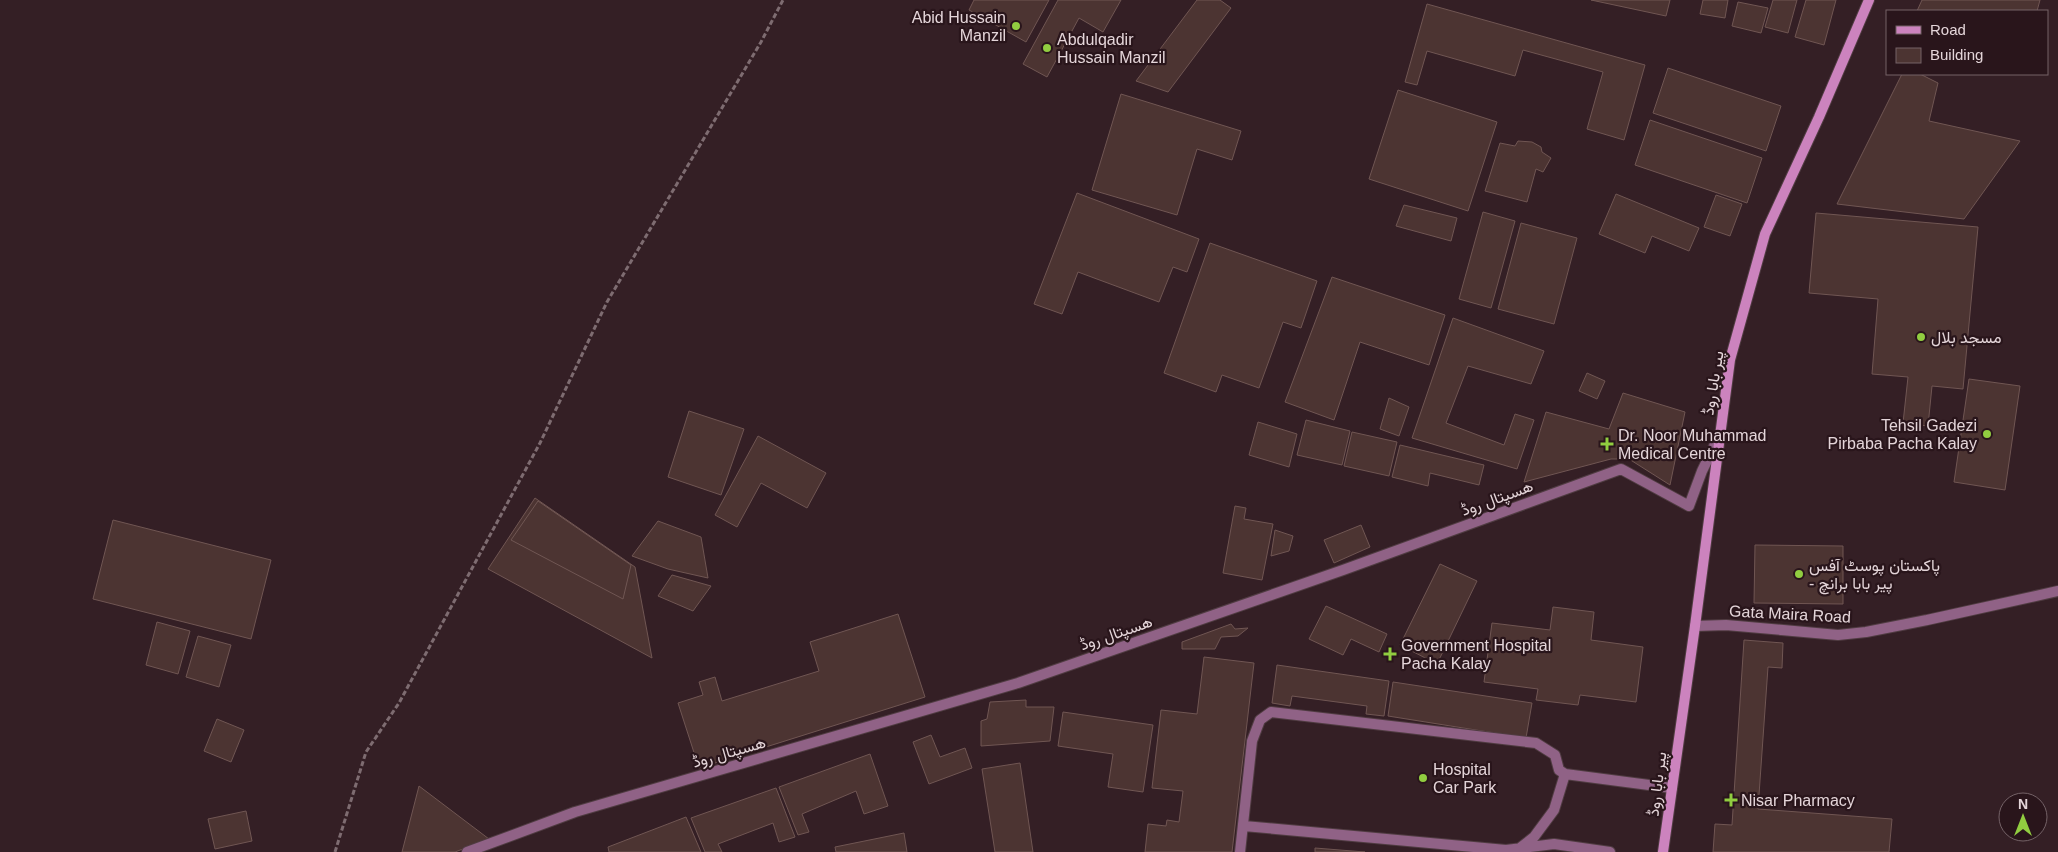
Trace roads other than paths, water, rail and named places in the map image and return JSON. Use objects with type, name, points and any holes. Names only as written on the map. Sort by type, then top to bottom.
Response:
[{"type":"main road","name":"پیر بابا روڈ","points":[[1663,852],[1730,360],[1765,234],[1819,117],[1868,0]]},
{"type":"street","name":"ھسپتال روڈ","points":[[466,852],[576,812],[1018,683],[1343,570],[1621,469],[1689,506],[1702,471],[1720,435]]},
{"type":"street","name":"Gata Maira Road","points":[[1695,626],[1726,625],[1838,635],[1866,632],[1927,620],[2058,591]]},
{"type":"street","points":[[1240,852],[1252,741],[1260,720],[1271,712],[1536,743],[1555,755],[1559,770],[1565,774],[1672,788]]},
{"type":"street","points":[[1520,849],[1534,837],[1554,810],[1565,774]]},
{"type":"street","points":[[1244,826],[1506,850],[1554,844],[1610,852]]},
{"type":"place","name":"Abid Hussain Manzil","points":[[1016,26]]},
{"type":"place","name":"Abdulqadir Hussain Manzil","points":[[1047,48]]},
{"type":"place","name":"مسجد بلال","points":[[1921,337]]},
{"type":"place","name":"Tehsil Gadezi Pirbaba Pacha Kalay","points":[[1987,434]]},
{"type":"place","name":"Dr. Noor Muhammad Medical Centre","points":[[1607,444]]},
{"type":"place","name":"پاکستان پوسٹ آفس - پیر بابا برانچ","points":[[1799,574]]},
{"type":"place","name":"Government Hospital Pacha Kalay","points":[[1390,654]]},
{"type":"place","name":"Hospital Car Park","points":[[1423,778]]},
{"type":"place","name":"Nisar Pharmacy","points":[[1731,800]]}]
